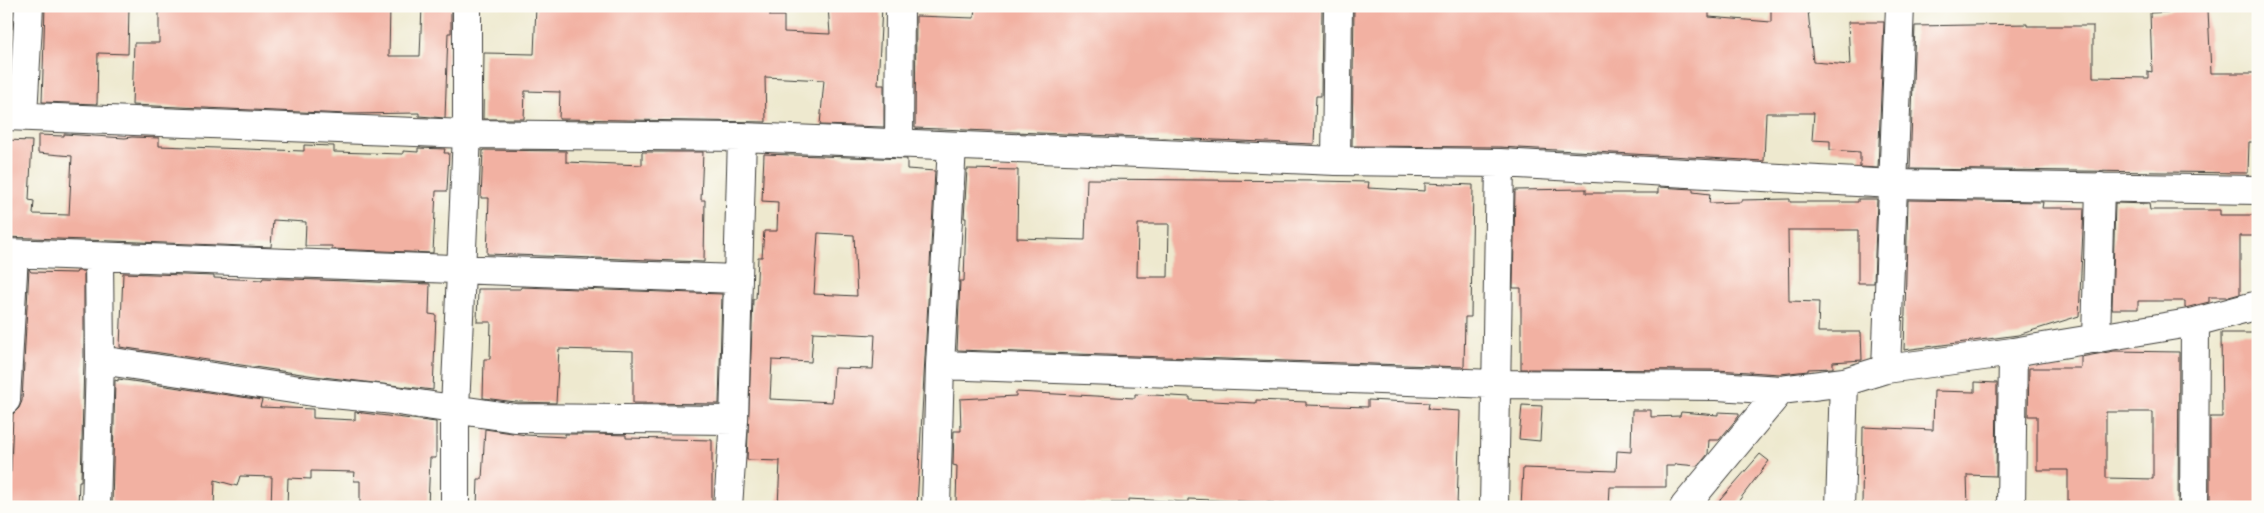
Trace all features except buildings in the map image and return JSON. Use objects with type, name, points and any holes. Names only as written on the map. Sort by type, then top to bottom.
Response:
[{"type":"street","points":[[29,6],[15,116],[466,134],[742,137],[1336,161],[1500,163],[1894,184],[2258,190]]},
{"type":"street","points":[[455,507],[455,409],[466,134],[467,6]]},
{"type":"street","points":[[899,144],[900,6]]},
{"type":"street","points":[[1336,161],[1338,6]]},
{"type":"street","points":[[1886,369],[1900,6]]},
{"type":"street","points":[[728,507],[734,420],[742,137]]},
{"type":"street","points":[[936,507],[940,365],[952,146]]},
{"type":"street","points":[[1494,507],[1500,163]]},
{"type":"street","points":[[2096,339],[2100,187]]},
{"type":"street","points":[[6,400],[10,254],[737,279]]},
{"type":"street","points":[[96,507],[100,360],[99,257]]},
{"type":"street","points":[[940,365],[1495,384],[1717,386],[1781,390],[1844,382],[1886,369],[2013,352],[2195,322],[2258,305]]},
{"type":"street","points":[[2194,507],[2195,322]]},
{"type":"street","points":[[2011,507],[2013,352]]},
{"type":"street","points":[[100,360],[313,392],[515,418],[576,417],[734,420]]},
{"type":"street","points":[[1840,507],[1844,382]]},
{"type":"street","points":[[1684,507],[1781,390]]}]
